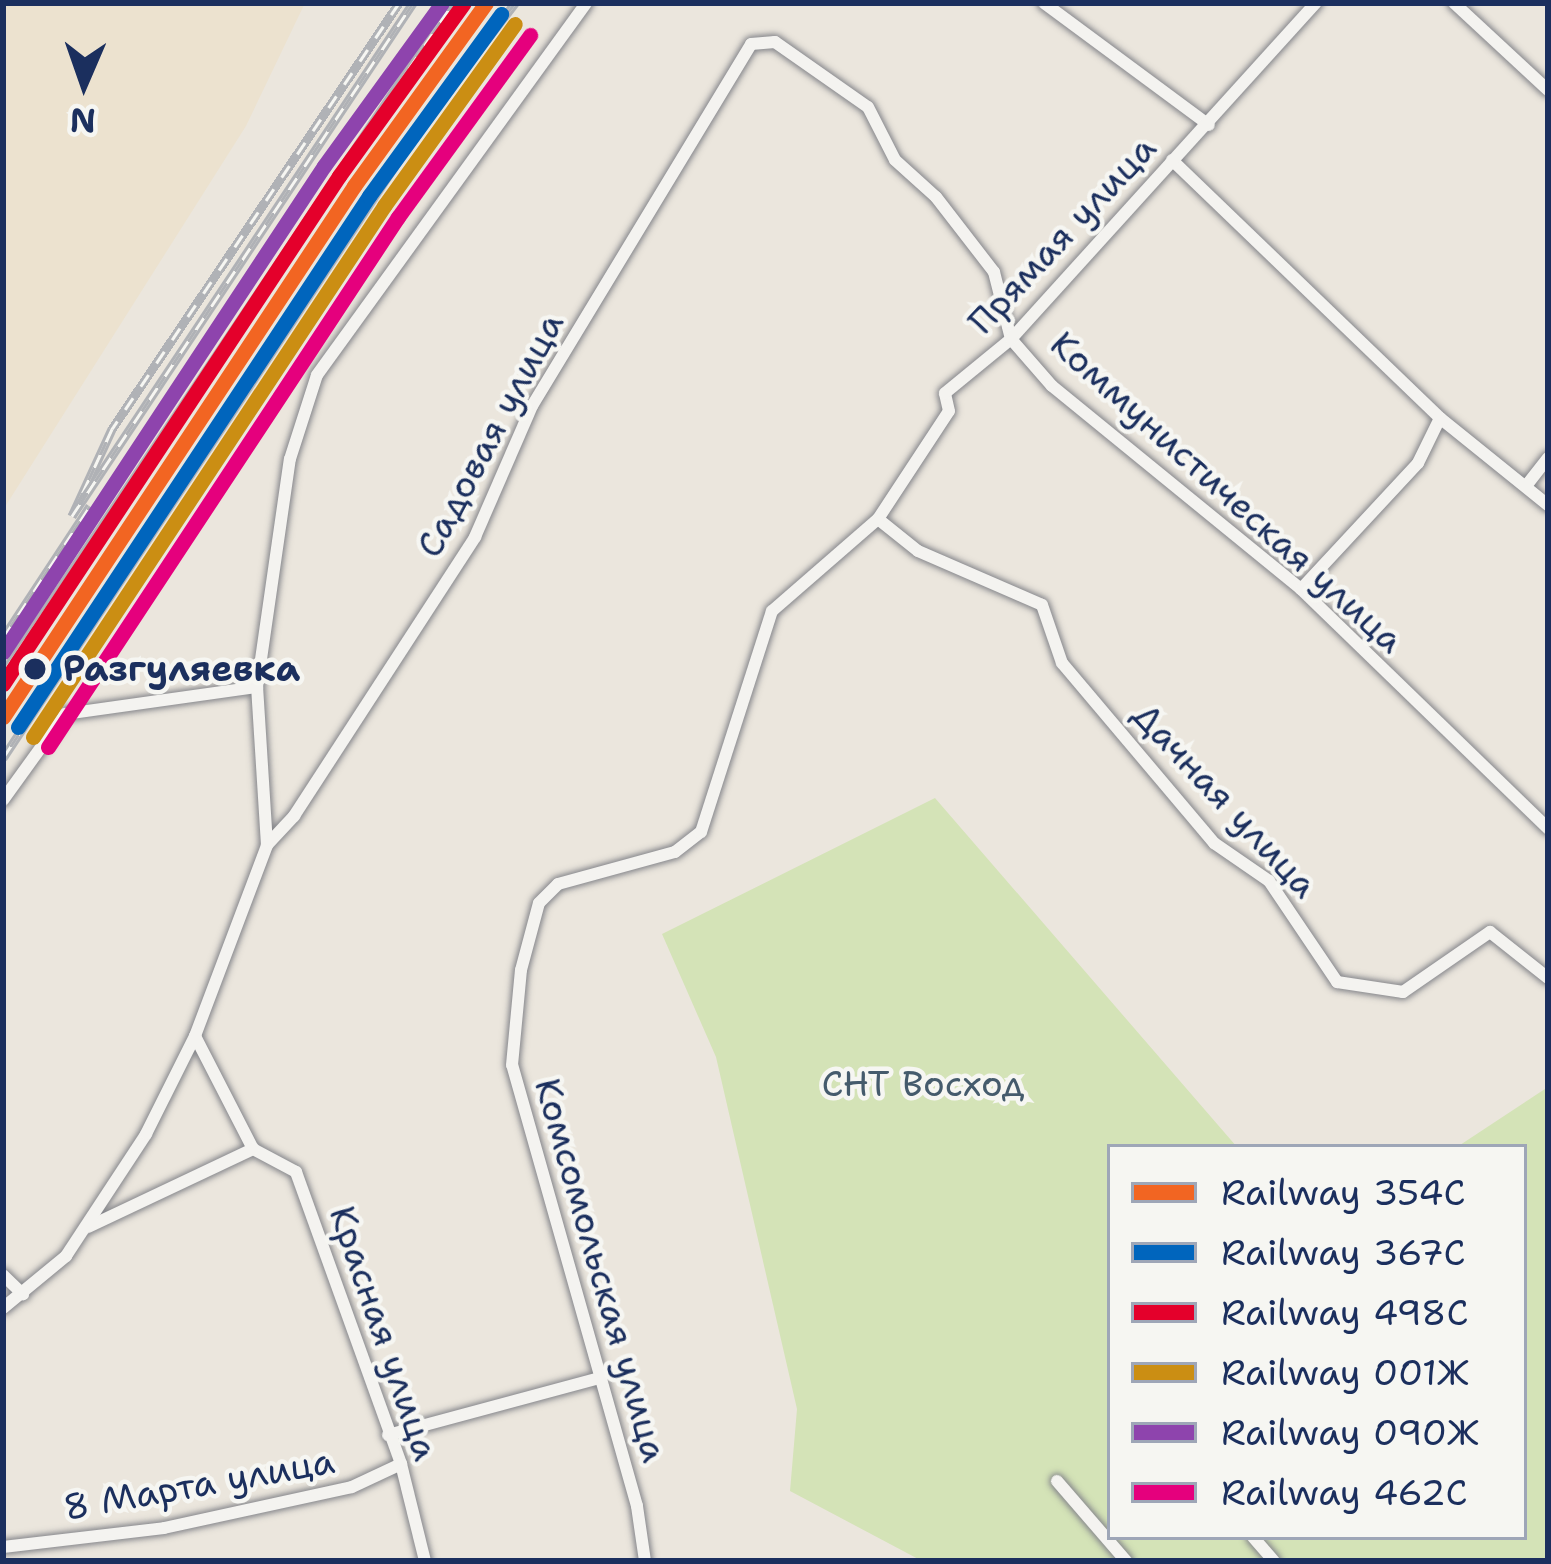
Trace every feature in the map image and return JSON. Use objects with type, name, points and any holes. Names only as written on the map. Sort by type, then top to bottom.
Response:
[{"type":"street","points":[[3,1308],[23,1294],[88,1227],[195,1036],[267,845],[257,688],[290,459],[316,375],[586,3]]},
{"type":"street","points":[[1044,3],[1209,124]]},
{"type":"street","name":"Прямая улица","points":[[878,519],[949,411],[945,393],[1011,339],[1316,3]]},
{"type":"street","points":[[1454,3],[1548,90]]},
{"type":"street","name":"Коммунистическая улица","points":[[752,44],[775,42],[868,107],[895,160],[936,196],[994,272],[1011,339],[1052,386],[1300,590],[1548,828]]},
{"type":"street","name":"Садовая улица","points":[[267,845],[294,816],[475,537],[532,406],[752,44]]},
{"type":"street","points":[[1172,160],[1440,418],[1548,505]]},
{"type":"street","points":[[1300,590],[1418,463],[1440,418]]},
{"type":"street","points":[[1526,486],[1548,458]]},
{"type":"street","name":"Дачная улица","points":[[878,519],[918,551],[1042,605],[1062,663],[1214,843],[1269,881],[1337,982],[1403,992],[1490,932],[1548,978]]},
{"type":"street","name":"Комсомольская улица","points":[[645,1561],[637,1506],[596,1379],[512,1065],[521,970],[539,903],[558,884],[675,852],[701,832],[772,611],[878,519]]},
{"type":"street","points":[[3,800],[65,714],[257,688]]},
{"type":"street","name":"Красная улица","points":[[195,1036],[254,1149],[296,1172],[400,1464],[424,1561]]},
{"type":"street","points":[[88,1227],[254,1149]]},
{"type":"street","points":[[3,1275],[23,1294]]},
{"type":"street","points":[[388,1435],[596,1379]]},
{"type":"street","name":"8 Марта улица","points":[[3,1547],[164,1528],[352,1487],[400,1464]]},
{"type":"street","points":[[1057,1481],[1107,1539]]},
{"type":"shaded area","points":[[3,3],[305,3],[246,126],[3,510]]},
{"type":"green space","name":"СНТ Восход","points":[[935,798],[1234,1144],[1107,1144],[1107,1540],[1527,1540],[1527,1144],[1462,1144],[1548,1087],[1548,1561],[922,1561],[790,1491],[797,1409],[716,1057],[662,934]]},
{"type":"railway","points":[[399,3],[112,429],[72,516],[413,3]]},
{"type":"railway","points":[[3,673],[453,3]]},
{"type":"railway","points":[[3,758],[428,116],[515,3]]},
{"type":"railway","points":[[3,638],[90,506]]},
{"type":"rail line","name":"090Ж","points":[[3,652],[324,166],[442,3]]},
{"type":"rail line","name":"498С","points":[[3,684],[339,176],[464,3]]},
{"type":"rail line","name":"354С","points":[[3,717],[354,186],[486,3]]},
{"type":"rail line","name":"367С","points":[[18,727],[369,196],[501,14]]},
{"type":"rail line","name":"001Ж","points":[[33,737],[384,206],[515,24]]},
{"type":"rail line","name":"462С","points":[[48,747],[398,217],[530,35]]},
{"type":"place","name":"Разгуляевка","points":[[35,669]]}]
